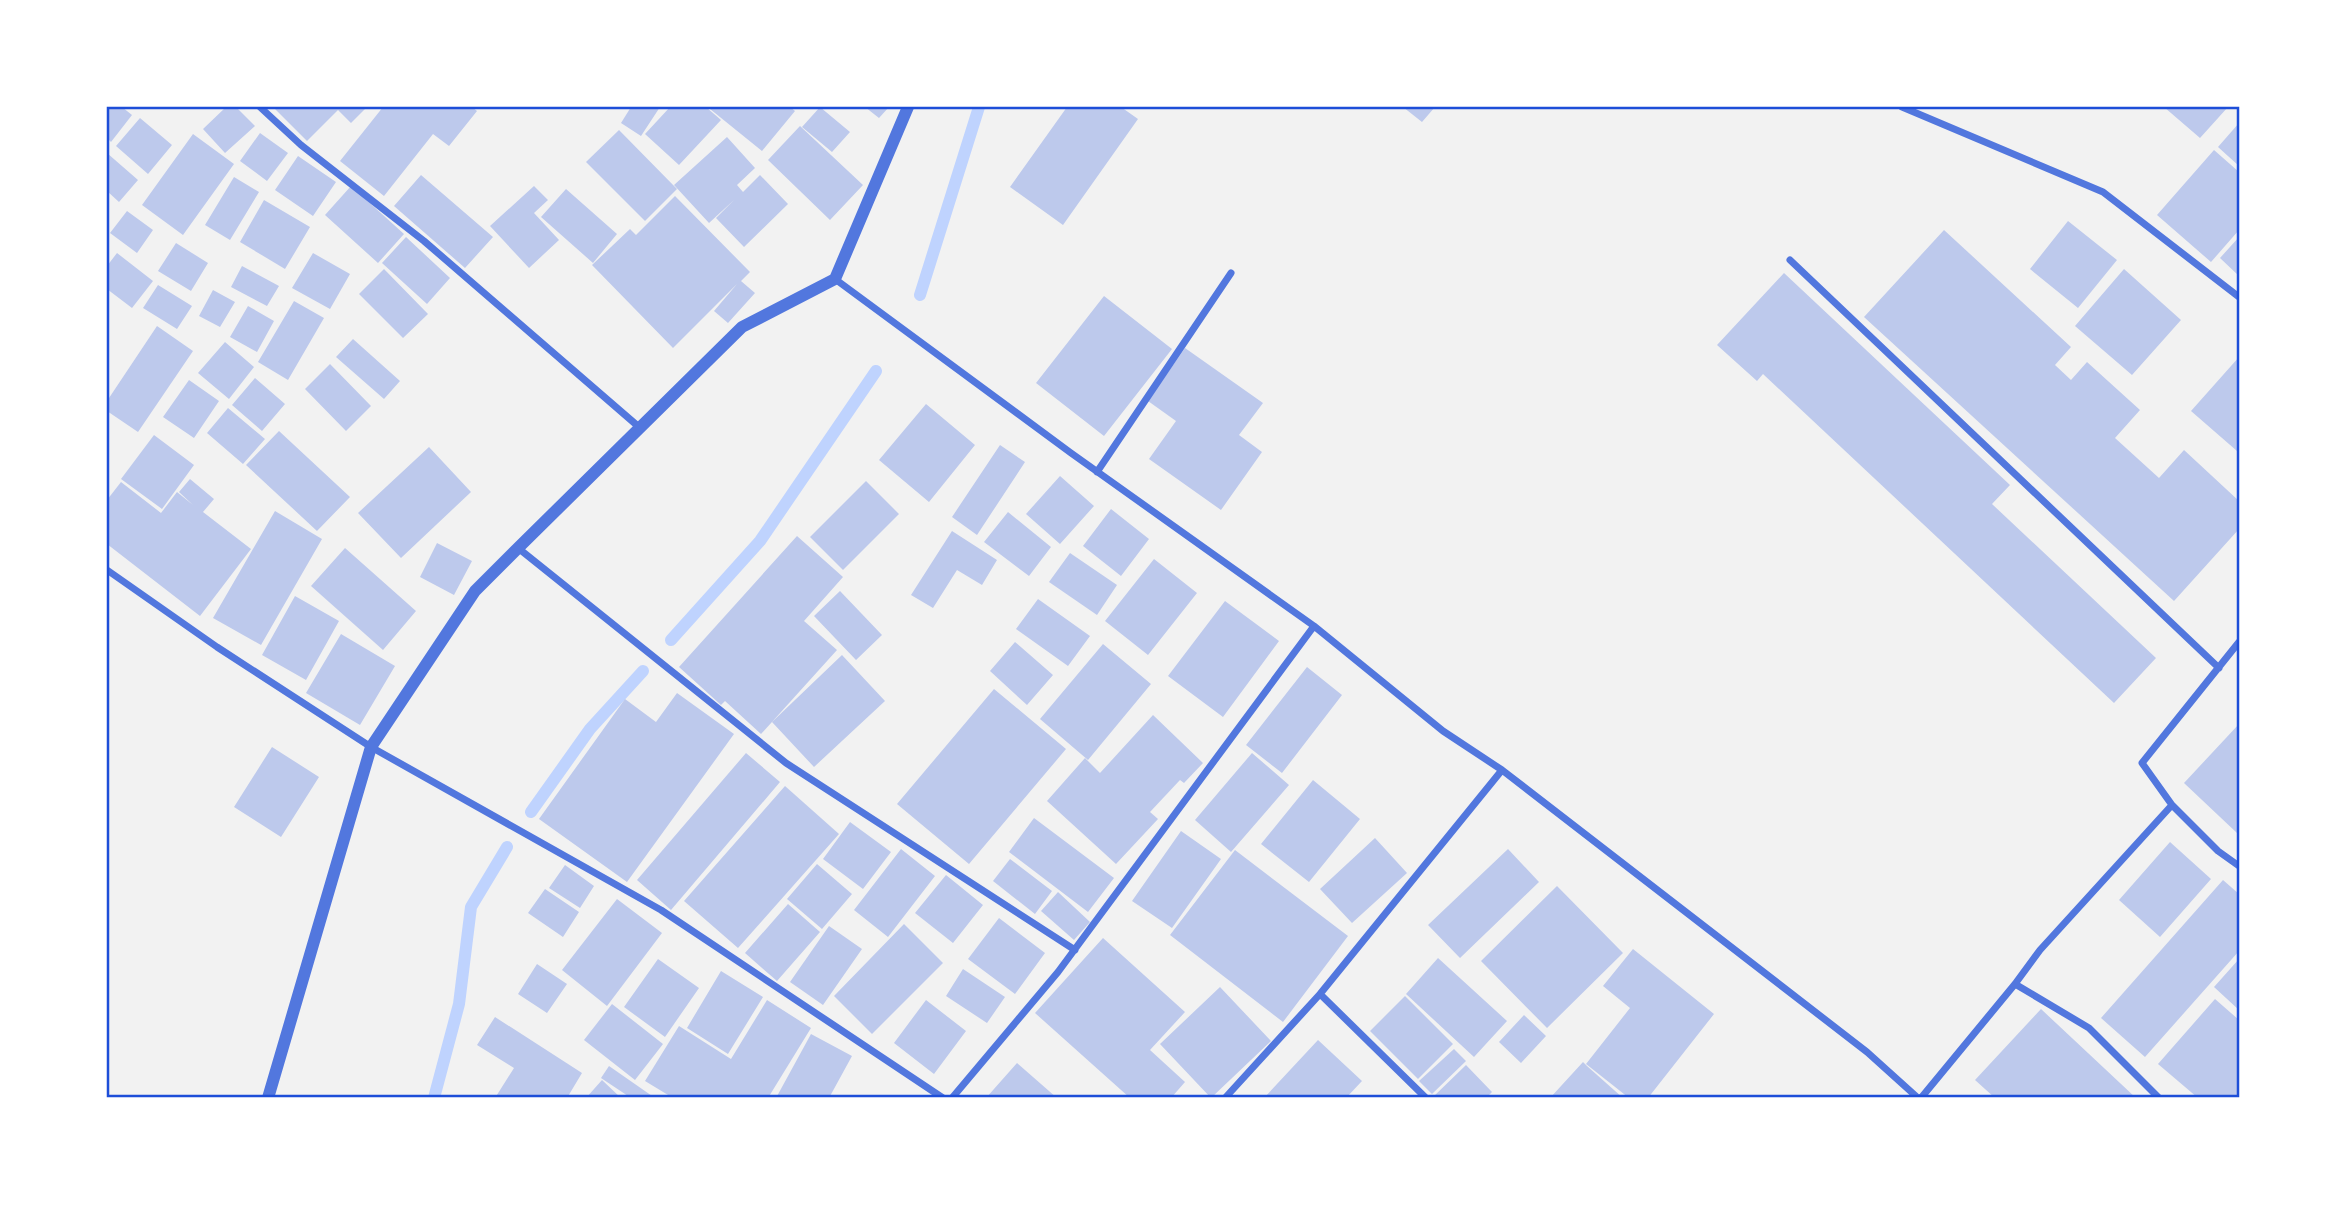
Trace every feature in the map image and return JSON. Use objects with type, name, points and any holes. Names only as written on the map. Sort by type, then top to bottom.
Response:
[{"type":"street","points":[[260,107],[301,145],[424,241],[639,427]]},
{"type":"street","points":[[268,1098],[370,747],[475,591],[742,327],[835,279],[908,107]]},
{"type":"street","points":[[1902,107],[2103,192],[2239,297]]},
{"type":"street","points":[[1790,260],[2219,668]]},
{"type":"street","points":[[1097,472],[1231,273]]},
{"type":"street","points":[[835,279],[1097,472],[1314,625],[1443,731],[1502,770],[1867,1052],[1919,1098],[2015,984],[2040,950],[2172,805]]},
{"type":"street","points":[[518,548],[786,762],[1075,950]]},
{"type":"street","points":[[107,570],[217,647],[370,747],[661,910],[943,1098]]},
{"type":"street","points":[[952,1098],[1075,950],[1314,625]]},
{"type":"street","points":[[2239,642],[2142,763],[2172,805],[2218,851],[2239,866]]},
{"type":"street","points":[[1225,1098],[1320,994],[1502,770]]},
{"type":"street","points":[[2015,984],[2089,1028],[2159,1098]]},
{"type":"street","points":[[1320,994],[1426,1098]]},
{"type":"building","points":[[107,107],[122,107],[132,115],[111,142],[107,138]]},
{"type":"building","points":[[226,107],[236,107],[255,126],[225,153],[203,129]]},
{"type":"building","points":[[273,107],[367,107],[351,123],[338,110],[307,141]]},
{"type":"building","points":[[383,107],[472,107],[477,111],[449,146],[433,134],[384,196],[340,161]]},
{"type":"building","points":[[631,107],[660,107],[641,136],[621,123]]},
{"type":"building","points":[[670,107],[706,107],[721,120],[679,165],[645,134]]},
{"type":"building","points":[[790,107],[795,111],[762,151],[710,109]]},
{"type":"building","points":[[820,107],[850,132],[832,152],[802,127]]},
{"type":"building","points":[[865,107],[889,107],[879,118]]},
{"type":"building","points":[[1067,107],[1121,107],[1138,119],[1063,225],[1010,187]]},
{"type":"building","points":[[1403,107],[1435,107],[1422,122]]},
{"type":"building","points":[[2164,107],[2228,107],[2200,138]]},
{"type":"building","points":[[140,118],[172,145],[148,174],[116,146]]},
{"type":"building","points":[[2239,123],[2239,166],[2218,147]]},
{"type":"building","points":[[800,126],[863,185],[830,220],[768,160]]},
{"type":"building","points":[[619,130],[677,189],[645,221],[586,162]]},
{"type":"building","points":[[260,133],[288,153],[267,181],[240,161]]},
{"type":"building","points":[[193,134],[234,164],[183,235],[142,205]]},
{"type":"building","points":[[727,137],[755,168],[737,185],[743,192],[760,175],[788,204],[744,247],[716,218],[734,200],[709,223],[674,185]]},
{"type":"building","points":[[2214,150],[2239,172],[2239,230],[2211,262],[2157,215]]},
{"type":"building","points":[[107,153],[138,180],[119,202],[107,191]]},
{"type":"building","points":[[298,156],[336,182],[313,216],[275,190]]},
{"type":"building","points":[[421,175],[493,237],[465,268],[394,206]]},
{"type":"building","points":[[234,177],[259,192],[230,240],[205,225]]},
{"type":"building","points":[[351,186],[404,234],[378,263],[325,215]]},
{"type":"building","points":[[534,186],[548,200],[534,213],[559,240],[529,268],[490,226]]},
{"type":"building","points":[[566,189],[617,234],[593,263],[541,217]]},
{"type":"building","points":[[675,196],[750,272],[741,281],[755,293],[728,323],[714,311],[737,284],[673,348],[592,265],[630,229],[636,235]]},
{"type":"building","points":[[264,200],[310,227],[285,269],[240,242]]},
{"type":"building","points":[[127,211],[153,230],[137,253],[110,233]]},
{"type":"building","points":[[2068,221],[2117,260],[2078,308],[2030,269]]},
{"type":"building","points":[[1944,230],[2071,347],[2055,365],[2071,380],[2087,362],[2140,410],[2115,438],[2159,478],[2184,450],[2239,501],[2239,529],[2174,601],[1864,317]]},
{"type":"building","points":[[406,237],[450,278],[427,304],[382,263]]},
{"type":"building","points":[[2239,237],[2239,276],[2220,258]]},
{"type":"building","points":[[176,243],[208,263],[191,291],[158,271]]},
{"type":"building","points":[[117,253],[153,281],[132,308],[107,289],[107,266]]},
{"type":"building","points":[[313,253],[350,274],[330,309],[292,288]]},
{"type":"building","points":[[242,266],[279,286],[267,306],[231,287]]},
{"type":"building","points":[[384,269],[428,314],[403,338],[359,294]]},
{"type":"building","points":[[2124,269],[2181,320],[2132,375],[2075,326]]},
{"type":"building","points":[[1784,273],[2010,485],[1992,504],[2156,658],[2114,703],[1763,374],[1757,381],[1717,345]]},
{"type":"building","points":[[158,285],[192,306],[177,329],[143,308]]},
{"type":"building","points":[[213,290],[235,302],[220,327],[199,316]]},
{"type":"building","points":[[1104,296],[1172,349],[1104,436],[1036,383]]},
{"type":"building","points":[[294,301],[324,318],[288,380],[258,362]]},
{"type":"building","points":[[248,306],[274,321],[257,352],[230,337]]},
{"type":"building","points":[[157,326],[193,351],[138,432],[107,411],[107,401]]},
{"type":"building","points":[[353,339],[400,381],[384,399],[336,357]]},
{"type":"building","points":[[225,342],[254,367],[229,399],[198,373]]},
{"type":"building","points":[[1185,348],[1263,403],[1239,435],[1262,452],[1221,510],[1149,459],[1176,421],[1148,401]]},
{"type":"building","points":[[2239,357],[2239,449],[2237,451],[2191,411]]},
{"type":"building","points":[[330,364],[371,406],[346,431],[305,389]]},
{"type":"building","points":[[255,378],[285,404],[262,431],[232,405]]},
{"type":"building","points":[[189,380],[219,401],[194,438],[163,417]]},
{"type":"building","points":[[926,404],[975,445],[929,502],[879,460]]},
{"type":"building","points":[[228,408],[265,439],[243,464],[207,433]]},
{"type":"building","points":[[279,431],[350,497],[317,531],[246,465]]},
{"type":"building","points":[[154,435],[194,465],[162,509],[121,479]]},
{"type":"building","points":[[1000,445],[1025,462],[977,535],[952,517]]},
{"type":"building","points":[[429,447],[471,492],[401,558],[358,513]]},
{"type":"building","points":[[1060,476],[1094,506],[1060,544],[1026,514]]},
{"type":"building","points":[[190,479],[214,499],[203,512],[251,549],[200,616],[107,544],[107,500],[121,482],[161,513],[177,492],[193,505],[179,492]]},
{"type":"building","points":[[866,481],[899,514],[843,570],[810,537]]},
{"type":"building","points":[[1111,509],[1149,539],[1121,576],[1083,546]]},
{"type":"building","points":[[275,511],[322,539],[261,645],[213,618]]},
{"type":"building","points":[[1008,512],[1051,547],[1029,576],[984,542]]},
{"type":"building","points":[[952,531],[997,560],[982,585],[957,570],[933,608],[911,595]]},
{"type":"building","points":[[797,536],[843,577],[804,621],[837,650],[761,734],[725,701],[721,705],[679,667]]},
{"type":"building","points":[[437,543],[472,561],[454,595],[420,577]]},
{"type":"building","points":[[345,548],[416,611],[383,650],[311,586]]},
{"type":"building","points":[[1070,553],[1117,585],[1097,615],[1049,582]]},
{"type":"building","points":[[1154,559],[1197,593],[1148,655],[1105,621]]},
{"type":"building","points":[[840,591],[882,635],[856,660],[814,616]]},
{"type":"building","points":[[295,596],[339,621],[306,680],[262,655]]},
{"type":"building","points":[[1038,599],[1090,636],[1068,666],[1016,629]]},
{"type":"building","points":[[1225,601],[1279,641],[1223,717],[1168,676]]},
{"type":"building","points":[[341,634],[395,666],[360,725],[306,693]]},
{"type":"building","points":[[1015,642],[1053,675],[1027,705],[990,671]]},
{"type":"building","points":[[1103,644],[1151,684],[1088,760],[1040,719]]},
{"type":"building","points":[[842,655],[885,701],[814,767],[772,722]]},
{"type":"building","points":[[1307,667],[1342,695],[1282,773],[1246,745]]},
{"type":"building","points":[[994,689],[1066,749],[969,864],[897,804]]},
{"type":"building","points":[[677,693],[734,734],[627,882],[539,819],[625,699],[656,722]]},
{"type":"building","points":[[1153,715],[1203,763],[1184,783],[1180,780],[1150,812],[1158,819],[1116,864],[1047,801],[1085,758],[1100,773]]},
{"type":"building","points":[[2239,724],[2239,830],[2237,833],[2184,783]]},
{"type":"building","points":[[272,747],[319,777],[281,837],[234,807]]},
{"type":"building","points":[[746,753],[780,782],[671,910],[637,880]]},
{"type":"building","points":[[1252,753],[1289,785],[1231,852],[1195,820]]},
{"type":"building","points":[[1313,780],[1360,819],[1309,882],[1261,844]]},
{"type":"building","points":[[785,786],[839,834],[738,948],[684,901]]},
{"type":"building","points":[[1034,818],[1114,878],[1088,912],[1009,852]]},
{"type":"building","points":[[850,822],[891,852],[863,889],[823,859]]},
{"type":"building","points":[[1181,831],[1221,859],[1172,928],[1132,901]]},
{"type":"building","points":[[1375,838],[1407,873],[1352,923],[1320,889]]},
{"type":"building","points":[[2170,842],[2211,879],[2160,937],[2119,900]]},
{"type":"building","points":[[901,849],[935,876],[888,937],[854,910]]},
{"type":"building","points":[[1508,849],[1539,882],[1460,958],[1428,925]]},
{"type":"building","points":[[1235,850],[1348,936],[1283,1022],[1170,935]]},
{"type":"building","points":[[1010,859],[1052,891],[1035,914],[993,881]]},
{"type":"building","points":[[817,864],[852,894],[822,929],[787,899]]},
{"type":"building","points":[[565,865],[594,886],[580,908],[549,888]]},
{"type":"building","points":[[946,875],[983,905],[953,943],[915,913]]},
{"type":"building","points":[[2223,880],[2239,894],[2239,951],[2145,1057],[2101,1018]]},
{"type":"building","points":[[1557,886],[1623,953],[1547,1028],[1481,961]]},
{"type":"building","points":[[545,889],[579,912],[563,937],[528,913]]},
{"type":"building","points":[[1058,892],[1090,922],[1074,940],[1041,911]]},
{"type":"building","points":[[617,899],[662,933],[607,1006],[562,970]]},
{"type":"building","points":[[788,904],[820,932],[777,981],[745,953]]},
{"type":"building","points":[[999,918],[1045,953],[1015,994],[968,959]]},
{"type":"building","points":[[904,924],[943,963],[872,1034],[834,996]]},
{"type":"building","points":[[829,926],[862,949],[823,1005],[790,982]]},
{"type":"building","points":[[1103,938],[1185,1012],[1150,1050],[1185,1082],[1171,1098],[1130,1098],[1035,1013]]},
{"type":"building","points":[[1633,949],[1714,1014],[1648,1098],[1629,1098],[1586,1064],[1630,1008],[1603,986]]},
{"type":"building","points":[[1438,958],[1507,1021],[1474,1057],[1406,994]]},
{"type":"building","points":[[658,959],[699,988],[665,1037],[624,1007]]},
{"type":"building","points":[[2239,959],[2239,1010],[2214,987]]},
{"type":"building","points":[[537,964],[567,984],[547,1013],[518,994]]},
{"type":"building","points":[[963,969],[1005,997],[987,1023],[946,996]]},
{"type":"building","points":[[721,971],[763,997],[728,1054],[687,1028]]},
{"type":"building","points":[[1220,987],[1271,1041],[1211,1098],[1160,1044]]},
{"type":"building","points":[[1405,996],[1453,1044],[1418,1079],[1370,1031]]},
{"type":"building","points":[[2215,999],[2239,1020],[2239,1098],[2198,1098],[2158,1064]]},
{"type":"building","points":[[767,1000],[811,1028],[768,1098],[673,1098],[645,1081],[679,1026],[731,1059]]},
{"type":"building","points":[[926,1000],[966,1031],[934,1074],[894,1043]]},
{"type":"building","points":[[612,1004],[663,1044],[635,1080],[584,1040]]},
{"type":"building","points":[[2041,1009],[2136,1098],[1995,1098],[1975,1080]]},
{"type":"building","points":[[1524,1015],[1546,1036],[1521,1063],[1499,1042]]},
{"type":"building","points":[[495,1017],[582,1073],[567,1098],[495,1098],[514,1068],[477,1045]]},
{"type":"building","points":[[811,1034],[852,1056],[829,1098],[776,1098]]},
{"type":"building","points":[[1318,1040],[1362,1081],[1346,1098],[1264,1098]]},
{"type":"building","points":[[1454,1049],[1466,1061],[1432,1094],[1419,1081]]},
{"type":"building","points":[[1583,1062],[1587,1066],[1623,1098],[1550,1098]]},
{"type":"building","points":[[1017,1063],[1057,1098],[986,1098]]},
{"type":"building","points":[[1466,1065],[1492,1092],[1486,1098],[1432,1098]]},
{"type":"building","points":[[609,1066],[655,1098],[631,1098],[601,1078]]},
{"type":"building","points":[[602,1080],[621,1098],[586,1098]]},
{"type":"waterway","points":[[920,295],[979,107]]},
{"type":"waterway","points":[[671,640],[760,541],[876,371]]},
{"type":"waterway","points":[[531,812],[590,729],[643,671]]},
{"type":"waterway","points":[[434,1098],[459,1004],[471,907],[507,847]]}]
